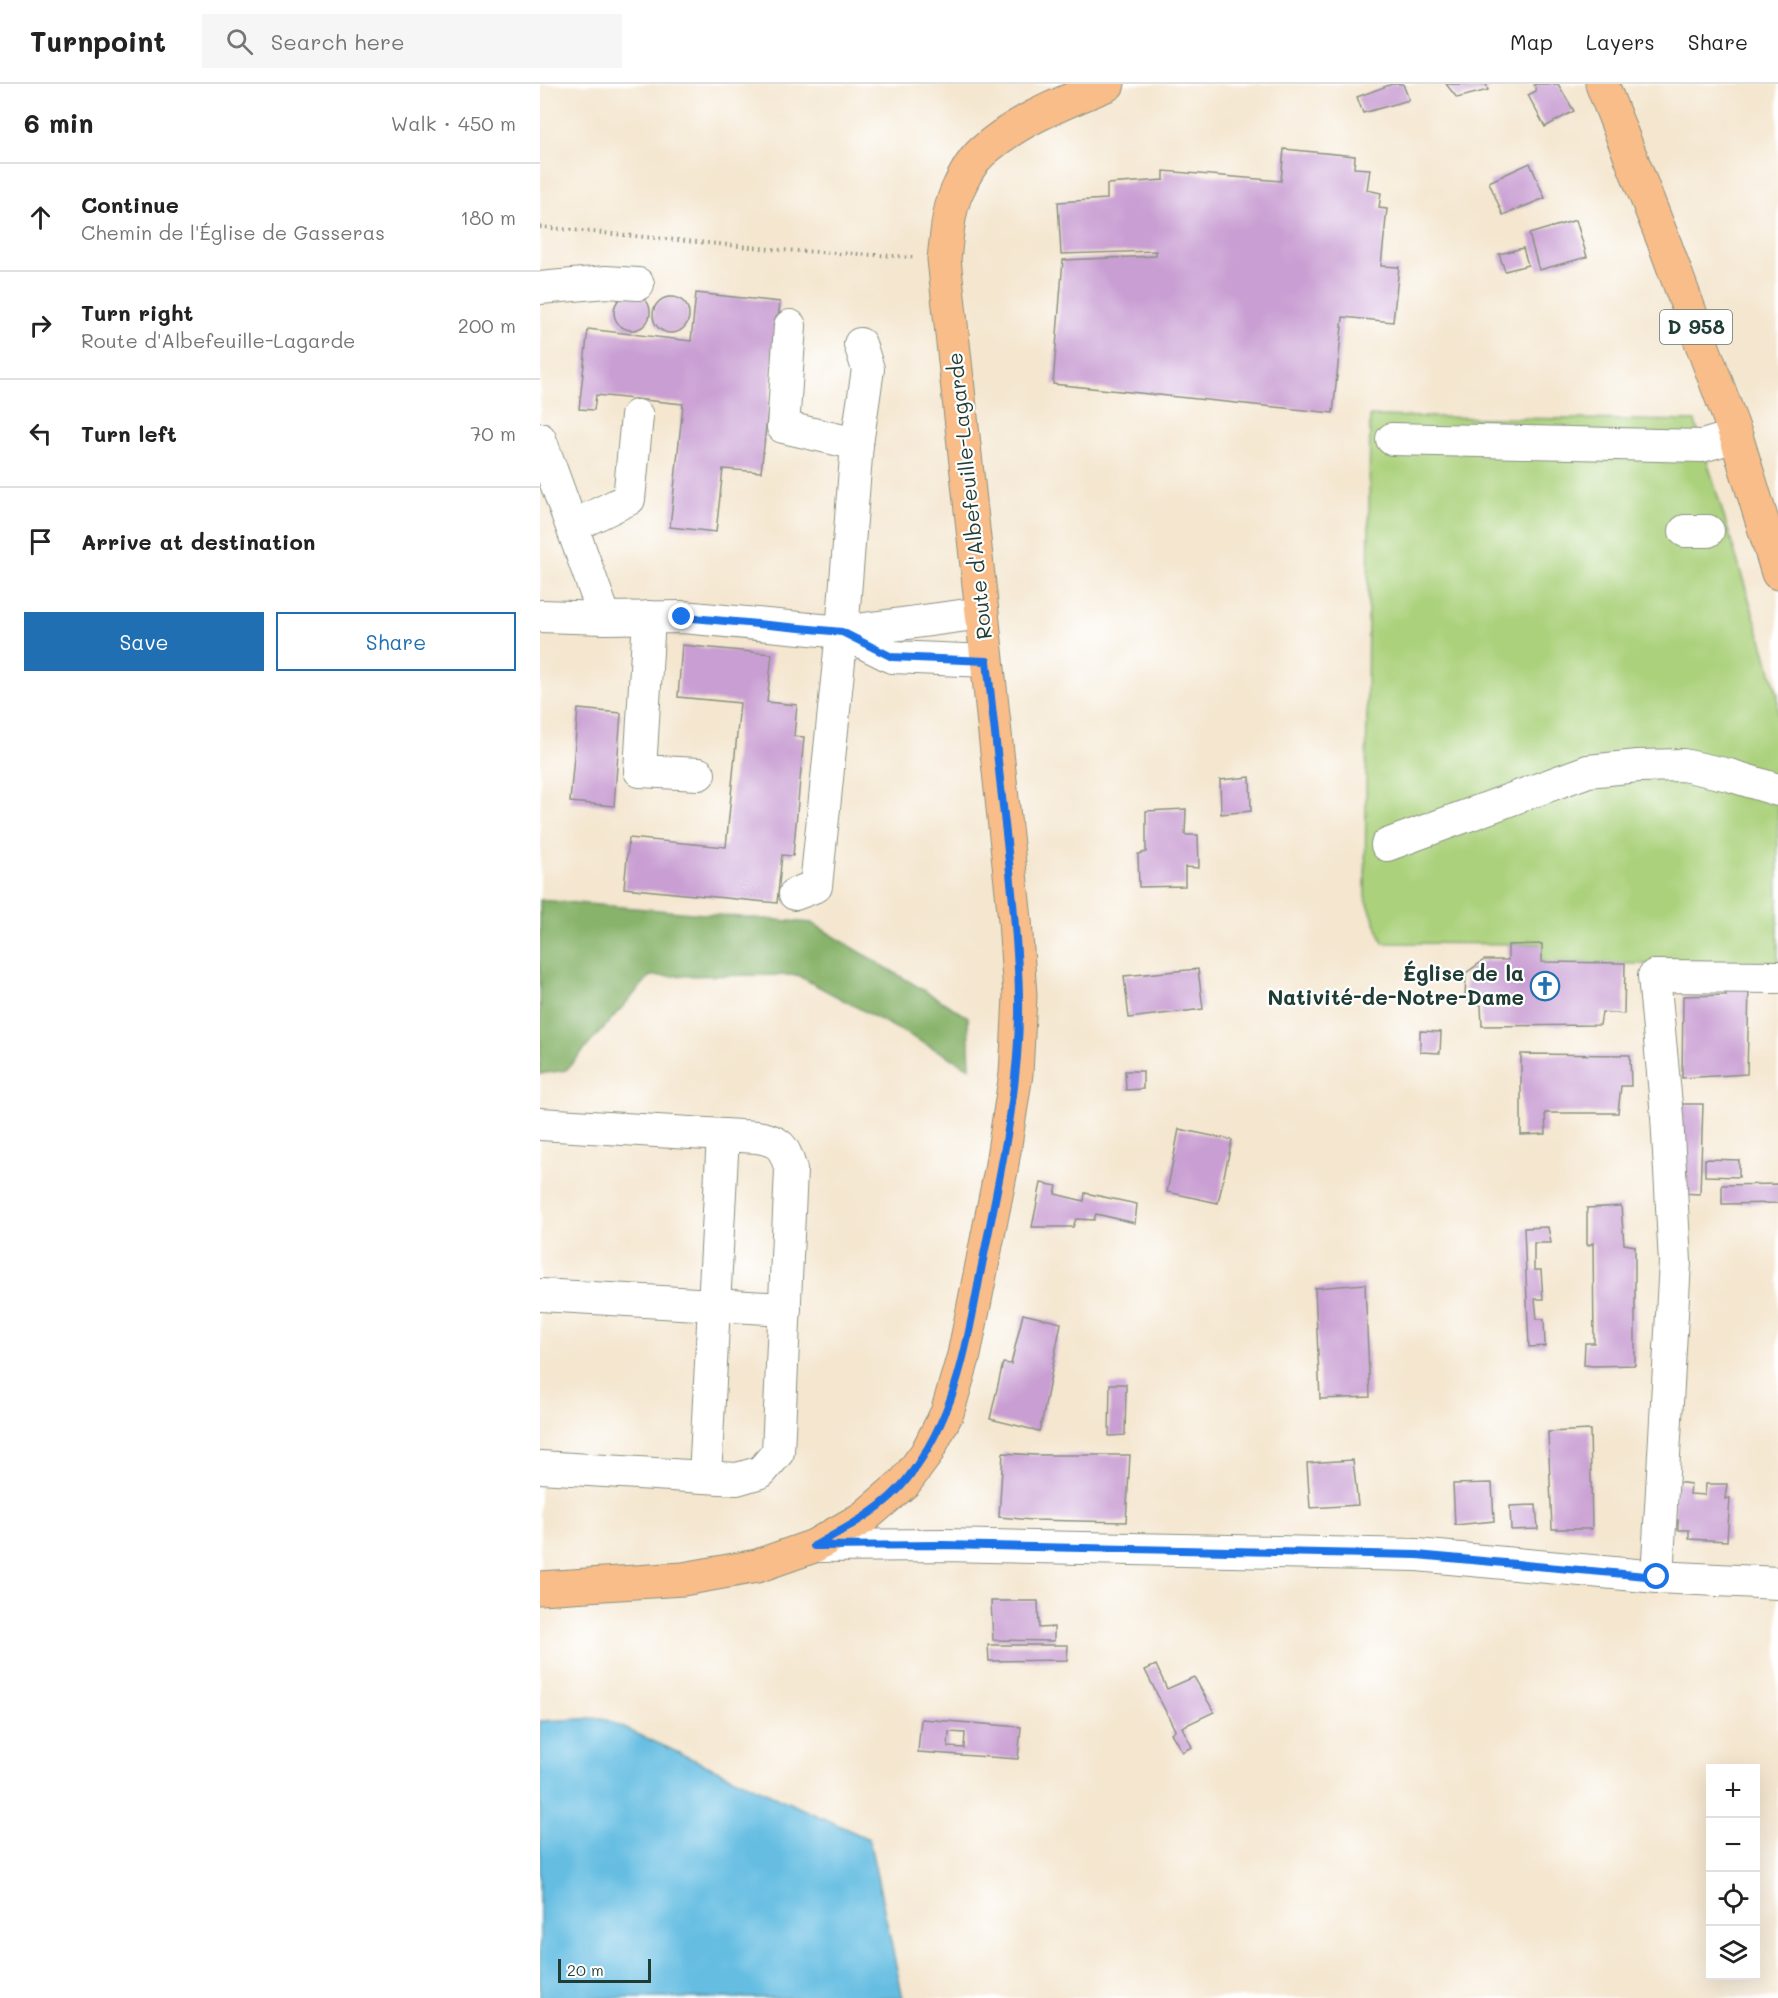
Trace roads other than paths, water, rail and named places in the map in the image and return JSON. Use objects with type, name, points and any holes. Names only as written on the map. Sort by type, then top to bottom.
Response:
[{"type":"main road","name":"Route d'Albefeuille-Lagarde","points":[[540,1588],[683,1579],[757,1566],[814,1546],[863,1518],[905,1482],[926,1454],[947,1413],[964,1355],[1001,1170],[1016,1074],[1020,996],[1015,920],[944,259],[949,219],[958,188],[981,153],[1014,130],[1058,105],[1108,84]]},
{"type":"main road","name":"D 958","points":[[1602,84],[1737,436],[1778,573]]},
{"type":"street","points":[[540,288],[606,282],[638,284]]},
{"type":"street","points":[[790,326],[783,427],[858,444]]},
{"type":"street","points":[[795,894],[816,886],[842,632],[858,444],[868,369],[860,344]]},
{"type":"street","points":[[573,526],[629,499],[637,416]]},
{"type":"street","points":[[1392,439],[1702,446],[1737,436]]},
{"type":"street","points":[[540,439],[605,618]]},
{"type":"street","points":[[540,616],[682,617],[842,632],[982,613]]},
{"type":"street","points":[[649,617],[640,771],[699,774]]},
{"type":"street","points":[[842,632],[892,657],[987,661]]},
{"type":"street","points":[[1387,845],[1588,771],[1638,766],[1683,765],[1729,775],[1778,790]]},
{"type":"street","points":[[1657,1577],[1675,1262],[1667,1116],[1654,976],[1778,977]]},
{"type":"street","points":[[540,1124],[773,1140],[786,1152],[791,1170],[778,1452],[761,1472],[737,1479],[540,1467]]},
{"type":"street","points":[[705,1477],[723,1135]]},
{"type":"street","points":[[540,1295],[785,1309]]},
{"type":"street","points":[[814,1546],[955,1545],[1417,1555],[1657,1577],[1778,1583]]},
{"type":"water","points":[[602,1718],[869,1839],[903,1998],[540,1998],[540,1721]]},
{"type":"place","name":"Église de la Nativité-de-Notre-Dame","points":[[1545,986]]}]
